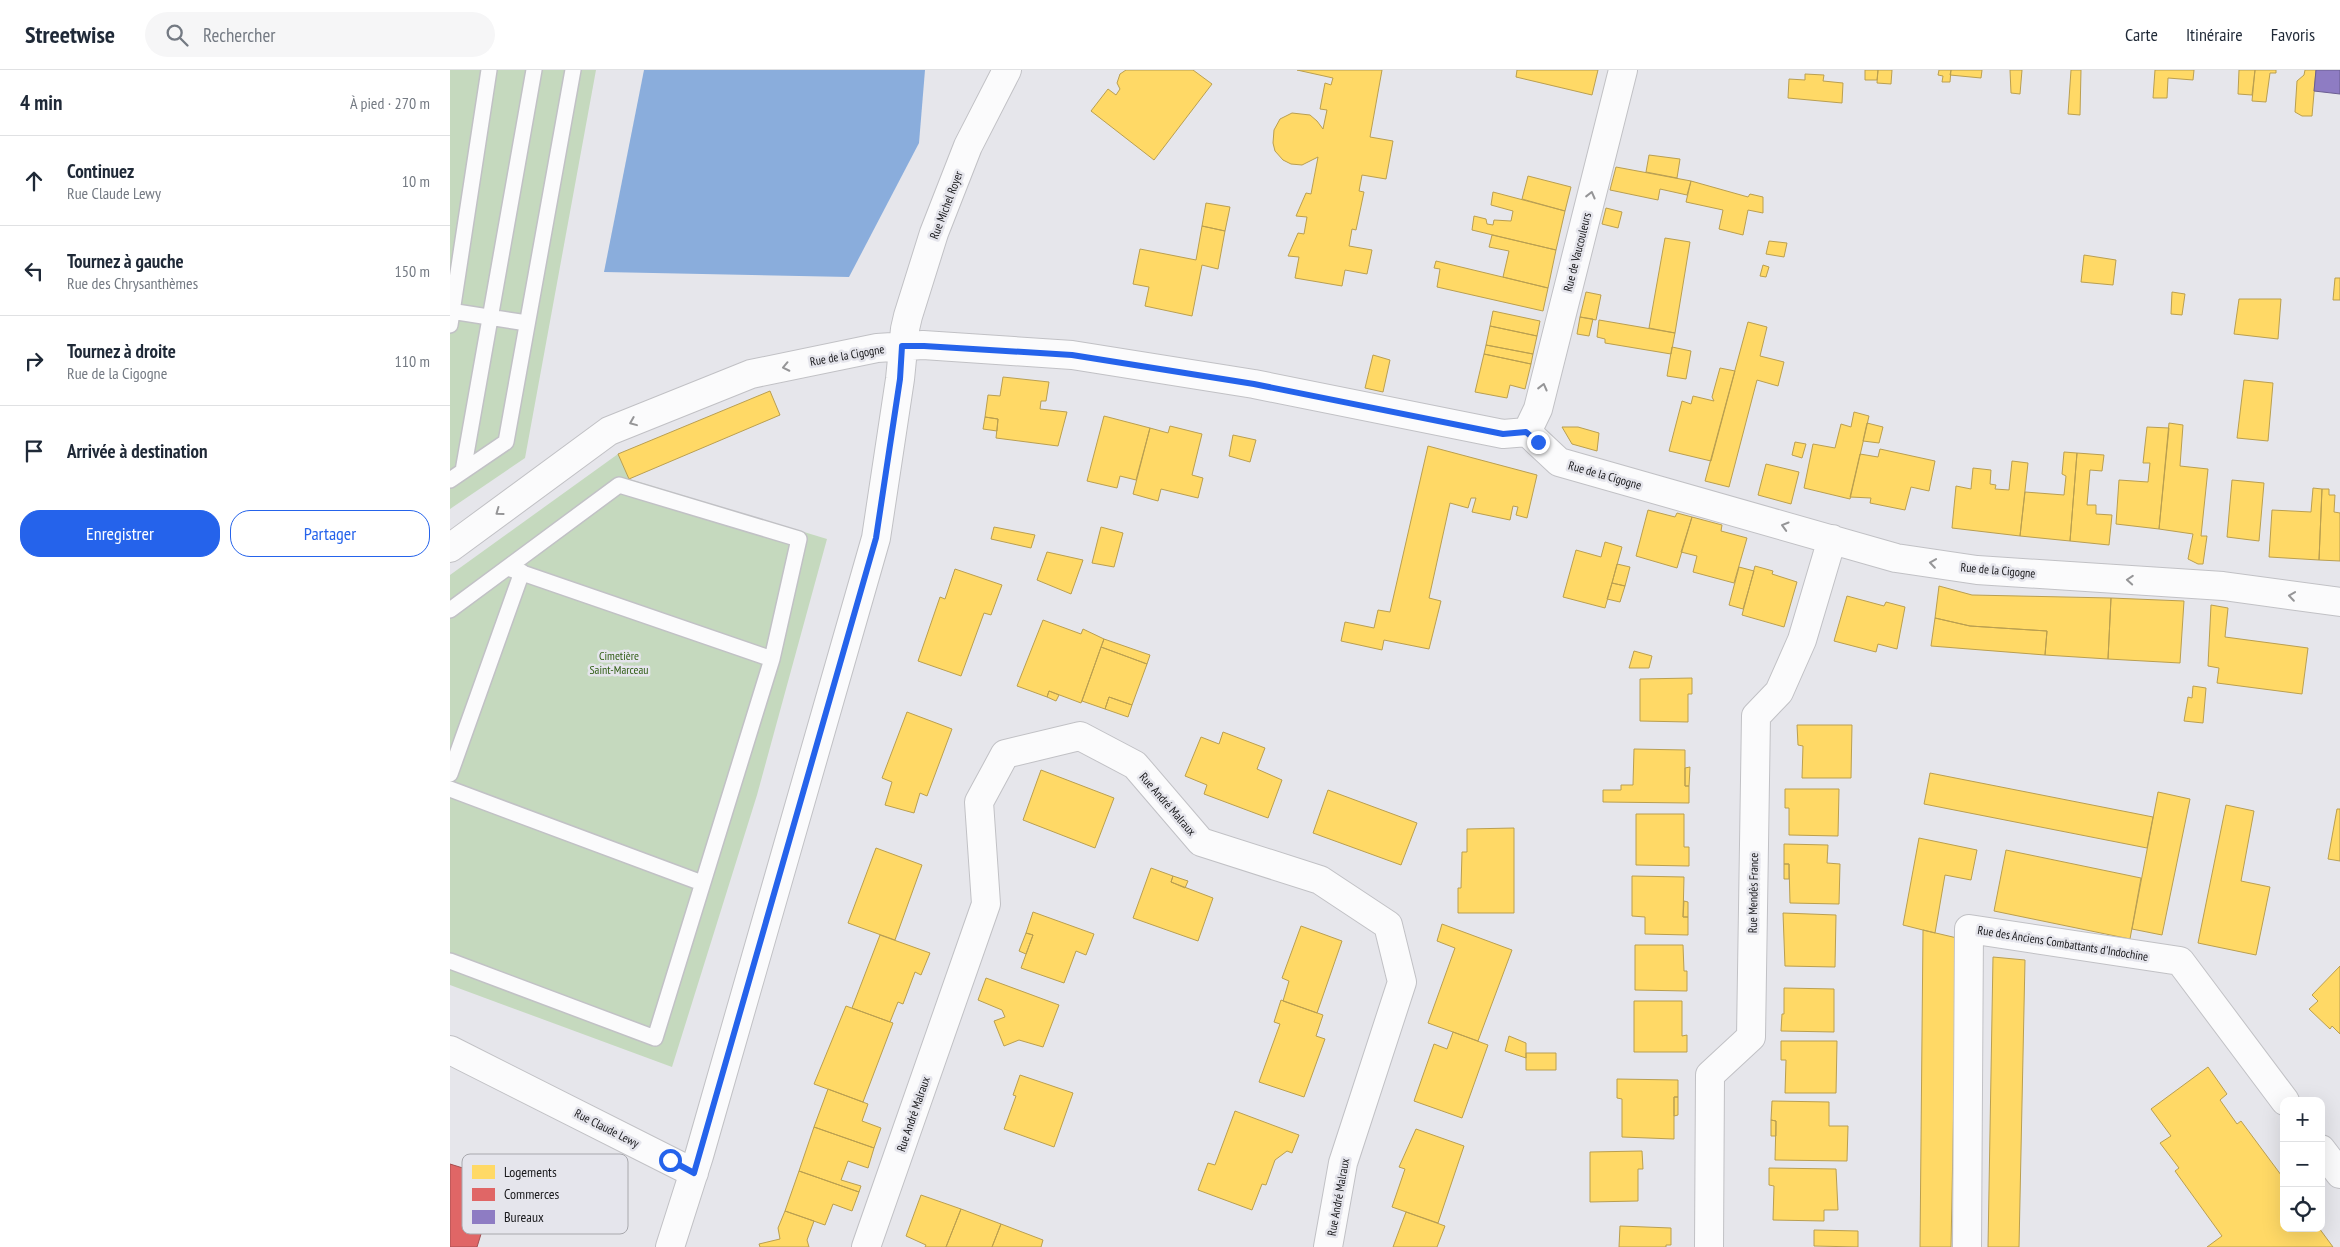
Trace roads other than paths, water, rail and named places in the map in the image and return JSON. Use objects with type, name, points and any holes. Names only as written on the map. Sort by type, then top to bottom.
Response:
[{"type":"street","name":"Rue Michel Royer","points":[[694,1173],[876,538],[900,379],[902,346],[908,316],[934,233],[968,146],[1007,70]]},
{"type":"street","name":"Rue de Vaucouleurs","points":[[1526,432],[1538,409],[1623,70]]},
{"type":"street","name":"Rue de la Cigogne","points":[[450,548],[609,432],[752,374],[859,351],[902,346],[924,346],[1072,355],[1254,384],[1503,434],[1526,432],[1559,462],[1896,558],[1977,570],[2223,586],[2340,602]]},
{"type":"street","name":"Rue Mendès France","points":[[1709,1247],[1710,1075],[1751,1037],[1756,716],[1779,692],[1802,640],[1832,540]]},
{"type":"street","name":"Rue André Malraux","points":[[866,1247],[986,904],[979,802],[1005,754],[1080,736],[1134,765],[1201,842],[1320,880],[1388,925],[1402,982],[1343,1163],[1328,1247]]},
{"type":"street","name":"Rue des Anciens Combattants d'Indochine","points":[[1967,1247],[1969,929],[2180,961],[2282,1097]]},
{"type":"street","name":"Rue Claude Lewy","points":[[450,1050],[694,1173]]},
{"type":"street","points":[[2325,1154],[2340,1174]]},
{"type":"street","points":[[670,1247],[694,1173]]},
{"type":"lane","points":[[489,70],[451,316],[490,317],[528,323]]},
{"type":"lane","points":[[456,476],[490,317],[534,70]]},
{"type":"lane","points":[[456,476],[506,442],[573,70]]},
{"type":"lane","points":[[450,610],[515,570],[619,485],[799,540],[772,659],[655,1038],[450,961]]},
{"type":"lane","points":[[515,570],[772,659]]},
{"type":"lane","points":[[450,774],[515,570]]},
{"type":"lane","points":[[450,789],[702,883]]},
{"type":"water","points":[[644,70],[925,70],[919,143],[849,277],[604,272]]},
{"type":"park label","name":"Cimetière Saint-Marceau","points":[[619,662]]}]
